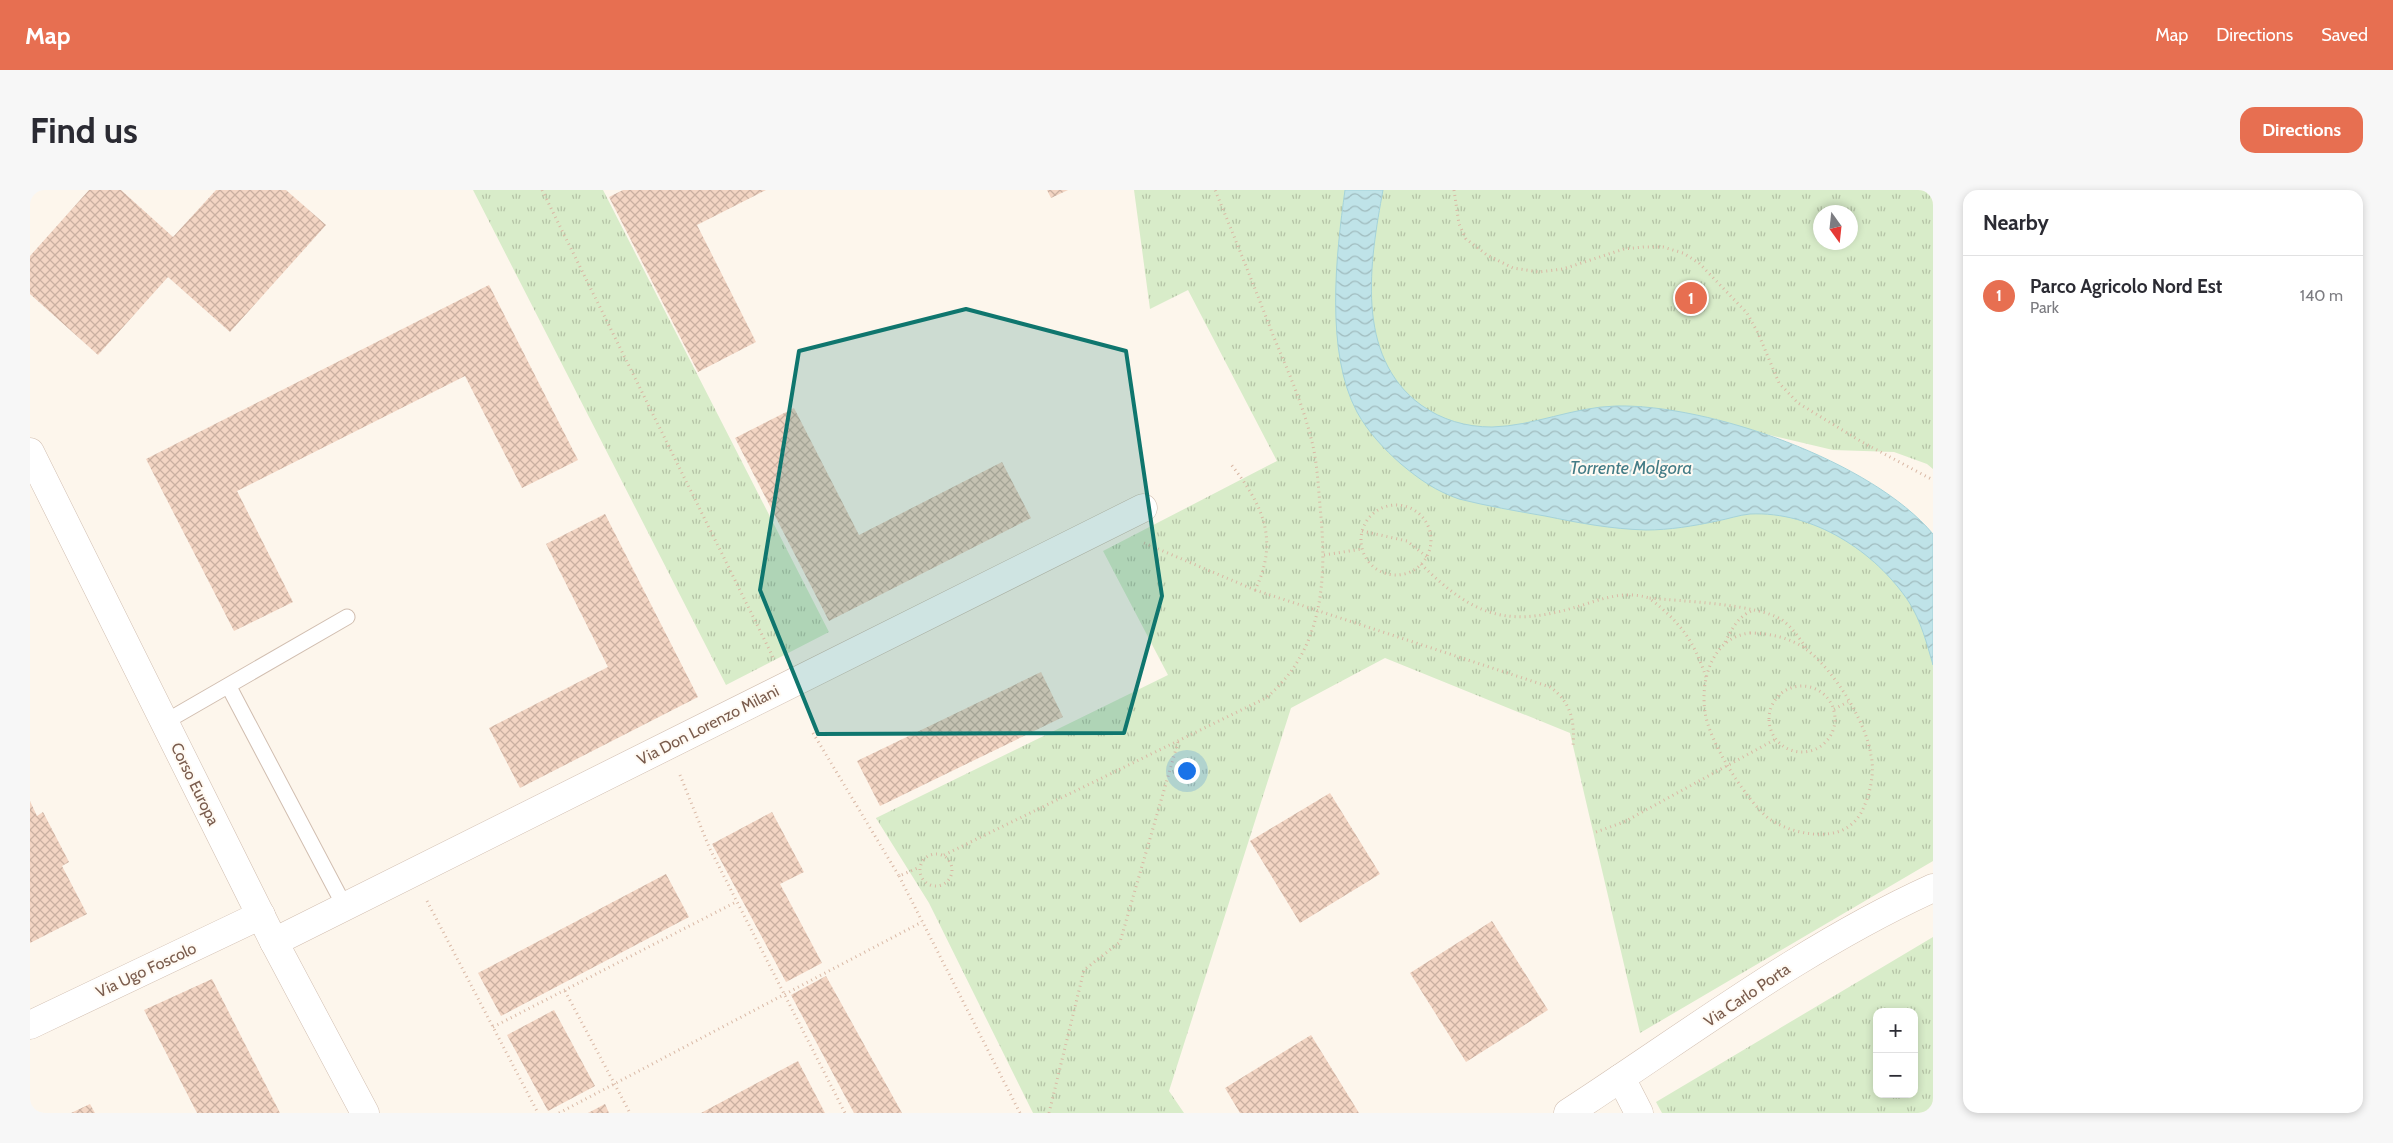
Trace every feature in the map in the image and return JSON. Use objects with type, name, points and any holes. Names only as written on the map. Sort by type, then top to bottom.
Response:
[{"type":"street","name":"Corso Europa","points":[[30,452],[274,942],[365,1113]]},
{"type":"street","name":"Via Don Lorenzo Milani","points":[[274,942],[1143,508]]},
{"type":"street","name":"Via Carlo Porta","points":[[1568,1113],[1816,949],[1902,902],[1933,888]]},
{"type":"street","name":"Via Ugo Foscolo","points":[[30,1025],[261,916]]},
{"type":"street","points":[[1621,1078],[1638,1113]]},
{"type":"lane","points":[[165,722],[229,687],[347,617]]},
{"type":"lane","points":[[229,687],[345,907]]},
{"type":"path","points":[[542,190],[774,658]]},
{"type":"path","points":[[944,855],[1266,698],[1278,688],[1295,665],[1311,631],[1318,610],[1324,578],[1324,555],[1318,478],[1307,424],[1215,190]]},
{"type":"path","points":[[1454,190],[1459,224],[1466,240],[1487,255],[1513,268],[1539,272],[1562,269],[1624,249],[1644,246],[1663,247],[1683,254],[1700,263],[1747,313],[1758,333],[1779,383],[1798,403],[1862,442],[1933,480]]},
{"type":"path","points":[[1230,462],[1253,493],[1265,527],[1267,557],[1265,567],[1255,590]]},
{"type":"path","points":[[1393,504],[1408,506],[1420,513],[1429,527],[1432,543],[1427,557],[1422,564],[1403,574],[1385,573],[1371,564],[1362,549],[1362,531],[1368,518],[1380,508],[1393,504]]},
{"type":"path","points":[[1105,527],[1255,590],[1550,687],[1562,696],[1570,711],[1574,725],[1573,746]]},
{"type":"path","points":[[1362,531],[1407,541],[1427,557]]},
{"type":"path","points":[[1324,555],[1362,549]]},
{"type":"path","points":[[1422,564],[1453,593],[1471,606],[1489,613],[1513,618],[1548,616],[1622,595],[1639,595],[1649,598],[1707,603],[1766,613],[1783,621],[1838,684],[1865,736],[1872,762],[1871,781],[1864,807],[1857,818],[1845,829],[1832,834],[1814,834],[1774,822],[1752,801],[1728,765],[1705,714],[1706,678],[1714,656],[1724,644],[1733,625],[1744,614],[1751,611]]},
{"type":"path","points":[[1649,598],[1672,616],[1683,629],[1696,648],[1706,678]]},
{"type":"path","points":[[1724,644],[1739,635],[1760,633],[1789,640],[1813,655]]},
{"type":"path","points":[[1806,686],[1817,690],[1828,698],[1834,709],[1835,717],[1833,733],[1825,743],[1816,749],[1806,752],[1794,751],[1776,739],[1770,727],[1770,712],[1776,699],[1789,689],[1806,686]]},
{"type":"path","points":[[1834,709],[1848,702]]},
{"type":"path","points":[[812,733],[898,876],[1020,1113]]},
{"type":"path","points":[[1596,832],[1624,822],[1776,739]]},
{"type":"path","points":[[1049,1113],[1084,970],[1120,942],[1178,741]]},
{"type":"path","points":[[668,745],[709,848],[846,1113]]},
{"type":"path","points":[[938,853],[944,855],[950,862],[952,870],[950,878],[944,884],[936,886],[925,882],[920,876],[920,866],[928,855],[938,853]]},
{"type":"path","points":[[898,876],[920,866]]},
{"type":"path","points":[[413,873],[538,1113]]},
{"type":"path","points":[[493,1028],[736,902]]},
{"type":"path","points":[[559,1113],[922,922]]},
{"type":"path","points":[[565,991],[630,1113]]},
{"type":"highlighted area","points":[[966,309],[1126,351],[1162,596],[1124,733],[818,734],[760,590],[799,351]]},
{"type":"green space","points":[[473,190],[603,190],[829,632],[726,685]]},
{"type":"green space","points":[[1134,190],[1933,190],[1933,469],[1927,464],[1894,452],[1833,450],[1765,434],[1715,458],[1933,549],[1933,861],[1640,1033],[1570,733],[1385,658],[1291,708],[1169,1091],[1184,1113],[1033,1113],[929,903],[876,818],[1168,675],[1103,551],[1277,461],[1188,290],[1150,309]]},
{"type":"green space","points":[[1933,937],[1933,1113],[1662,1113],[1656,1102]]},
{"type":"water","name":"Torrente Molgora","points":[[1345,190],[1383,190],[1374,247],[1372,276],[1372,306],[1376,334],[1385,361],[1400,385],[1421,405],[1437,415],[1455,422],[1473,426],[1492,427],[1508,426],[1600,407],[1654,408],[1696,415],[1741,426],[1786,442],[1830,461],[1871,483],[1906,507],[1933,534],[1933,665],[1917,617],[1895,583],[1879,566],[1860,551],[1819,527],[1797,519],[1774,515],[1750,514],[1699,525],[1664,529],[1646,530],[1595,525],[1459,499],[1436,489],[1408,470],[1371,433],[1361,419],[1347,388],[1340,361],[1337,333],[1336,273]]},
{"type":"building","points":[[89,190],[121,190],[173,237],[216,190],[286,190],[326,225],[230,332],[168,277],[98,355],[30,294],[30,256]]},
{"type":"building","points":[[623,190],[766,190],[697,225],[756,342],[698,372],[609,197]]},
{"type":"building","points":[[1047,190],[1068,190],[1051,198]]},
{"type":"building","points":[[489,285],[578,460],[522,488],[465,376],[237,491],[293,602],[234,631],[146,459]]},
{"type":"building","points":[[794,408],[859,535],[1002,462],[1031,518],[829,621],[735,438]]},
{"type":"building","points":[[605,514],[698,697],[520,788],[489,728],[608,667],[546,544]]},
{"type":"building","points":[[1041,672],[1063,717],[880,806],[857,761]]},
{"type":"building","points":[[1330,793],[1380,874],[1300,923],[1250,841]]},
{"type":"building","points":[[30,801],[37,816],[43,812],[69,862],[62,866],[87,914],[30,943]]},
{"type":"building","points":[[772,812],[804,872],[780,884],[822,963],[786,982],[712,844]]},
{"type":"building","points":[[666,874],[689,917],[501,1016],[478,973]]},
{"type":"building","points":[[1492,921],[1548,1010],[1466,1062],[1410,973]]},
{"type":"building","points":[[826,976],[902,1113],[854,1113],[791,995]]},
{"type":"building","points":[[212,979],[280,1113],[197,1113],[144,1010]]},
{"type":"building","points":[[554,1010],[595,1086],[548,1111],[507,1035]]},
{"type":"building","points":[[1311,1035],[1359,1113],[1240,1113],[1225,1088]]},
{"type":"building","points":[[798,1061],[825,1113],[701,1113]]},
{"type":"building","points":[[90,1104],[95,1113],[71,1113]]},
{"type":"building","points":[[605,1104],[609,1113],[588,1113]]},
{"type":"place","name":"Parco Agricolo Nord Est","points":[[1691,298]]}]
